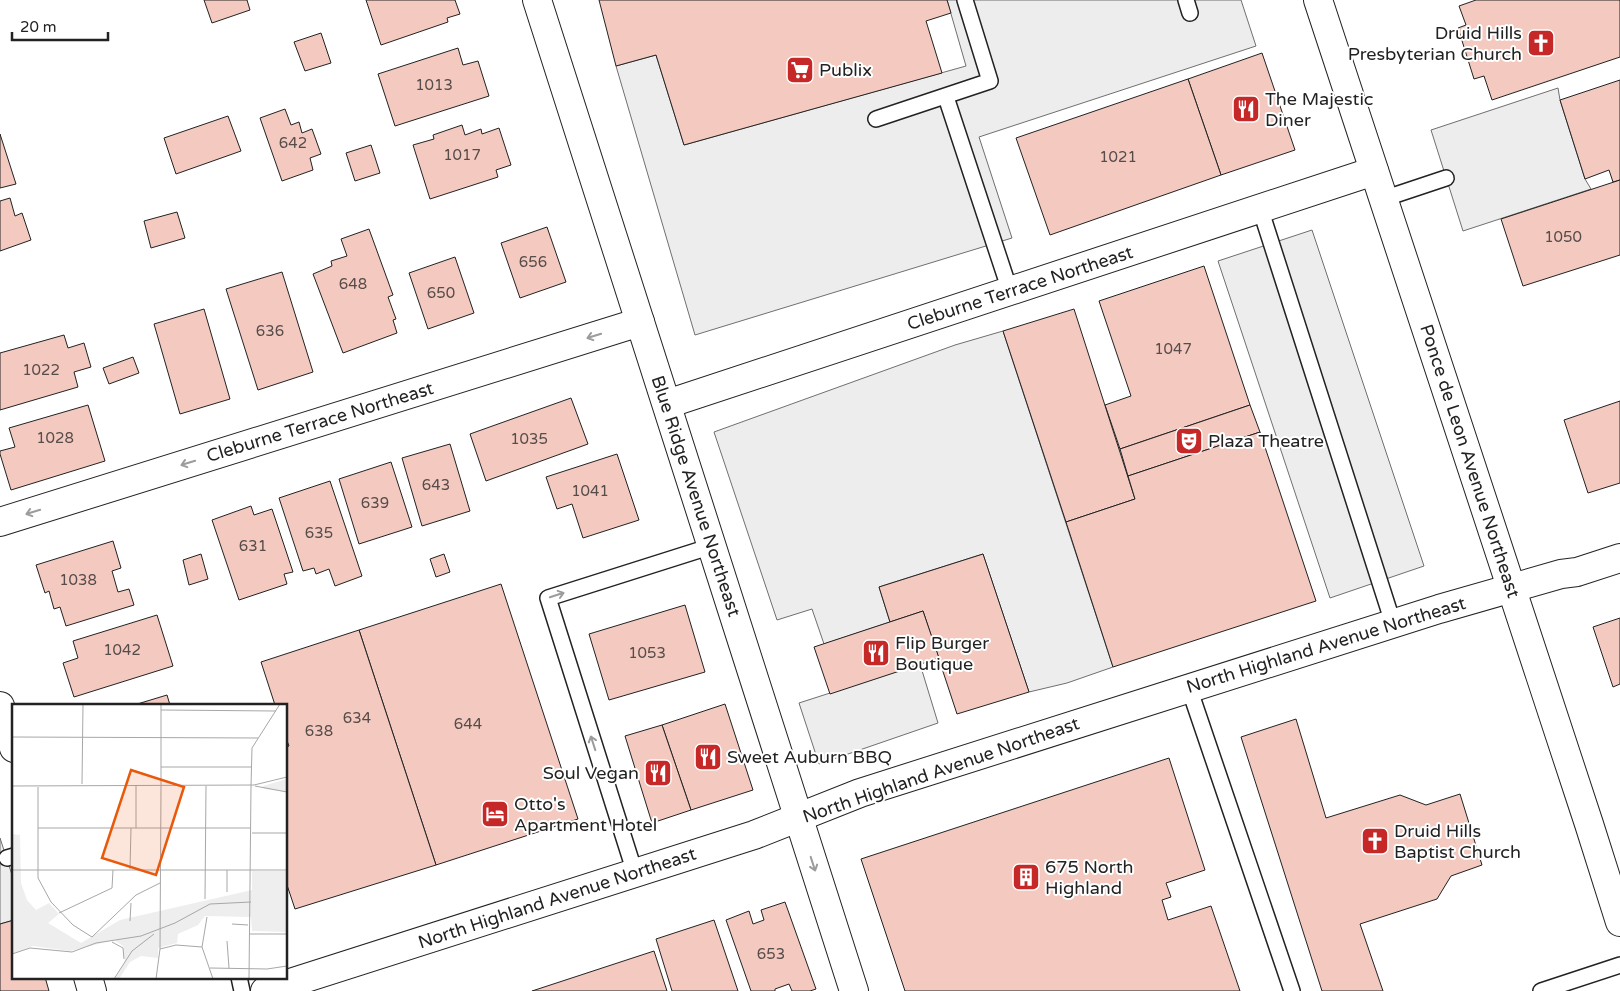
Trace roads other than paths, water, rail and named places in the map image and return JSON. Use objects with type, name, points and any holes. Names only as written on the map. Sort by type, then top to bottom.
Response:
[{"type":"main road","name":"Blue Ridge Avenue Northeast","points":[[538,0],[854,991]]},
{"type":"main road","name":"Ponce de Leon Avenue Northeast","points":[[1318,0],[1620,922]]},
{"type":"main road","name":"Cleburne Terrace Northeast","points":[[667,404],[1374,171]]},
{"type":"main road","name":"Cleburne Terrace Northeast","points":[[0,522],[640,322]]},
{"type":"main road","name":"North Highland Avenue Northeast","points":[[265,991],[754,835],[860,793],[1439,608],[1561,574],[1578,572],[1620,558]]},
{"type":"main road","points":[[0,706],[12,742]]},
{"type":"main road","points":[[88,978],[92,991]]},
{"type":"lane","points":[[876,118],[946,97],[990,81],[965,0]]},
{"type":"lane","points":[[946,97],[1010,291]]},
{"type":"lane","points":[[1383,199],[1446,178]]},
{"type":"lane","points":[[1260,208],[1393,623]]},
{"type":"lane","points":[[635,873],[548,598],[712,546]]},
{"type":"lane","points":[[1189,688],[1292,991]]},
{"type":"lane","points":[[1541,991],[1620,965]]},
{"type":"lane","points":[[239,978],[242,991]]},
{"type":"place","name":"Druid Hills Presbyterian Church","points":[[1541,43]]},
{"type":"place","name":"Publix","points":[[800,70]]},
{"type":"place","name":"The Majestic Diner","points":[[1246,109]]},
{"type":"place","name":"Plaza Theatre","points":[[1189,441]]},
{"type":"place","name":"Flip Burger Boutique","points":[[876,653]]},
{"type":"place","name":"Sweet Auburn BBQ","points":[[708,757]]},
{"type":"place","name":"Soul Vegan","points":[[658,773]]},
{"type":"place","name":"Otto's Apartment Hotel","points":[[495,814]]},
{"type":"place","name":"Druid Hills Baptist Church","points":[[1375,841]]},
{"type":"place","name":"675 North Highland","points":[[1026,877]]}]
